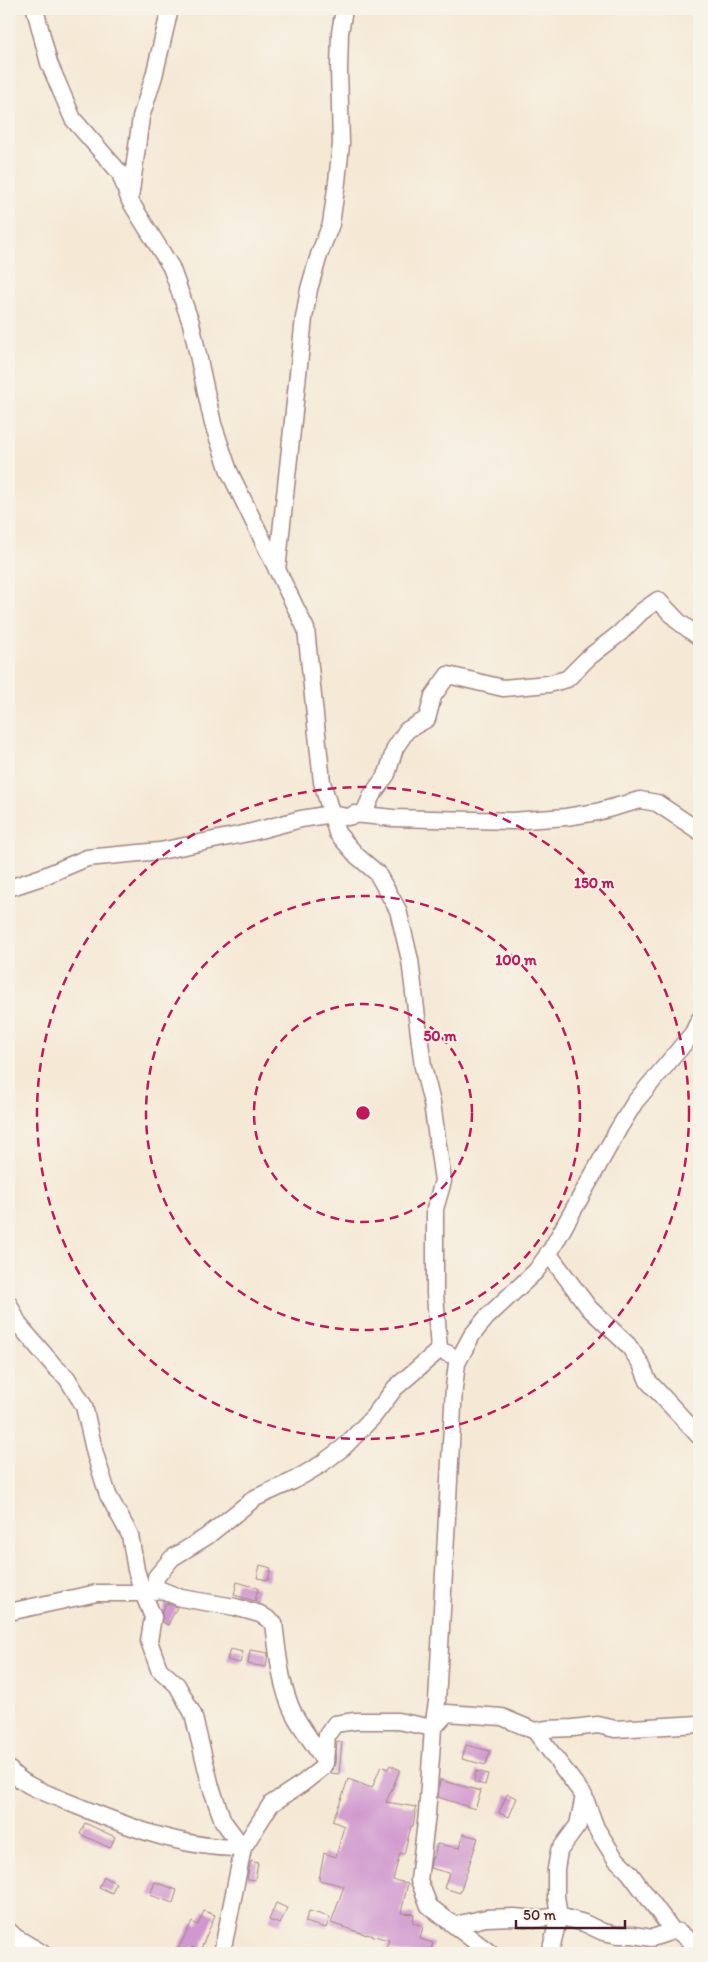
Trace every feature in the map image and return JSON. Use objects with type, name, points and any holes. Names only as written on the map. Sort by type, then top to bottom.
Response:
[{"type":"street","points":[[35,9],[49,63],[73,119],[120,173],[130,202],[171,267],[191,323],[213,424],[229,471],[306,629],[322,782],[337,833],[357,856],[377,873],[398,910],[410,960],[423,1067],[432,1103],[443,1181],[435,1209],[435,1293],[439,1350]]},
{"type":"street","points":[[130,202],[141,116],[154,76],[170,9]]},
{"type":"street","points":[[277,570],[304,318],[309,289],[331,224],[337,182],[341,144],[340,33],[344,9]]},
{"type":"street","points":[[364,813],[372,795],[386,774],[395,748],[407,730],[427,719],[433,696],[448,675],[503,688],[548,684],[568,679],[588,658],[620,633],[641,612],[658,600],[679,622],[699,637]]},
{"type":"street","points":[[9,888],[42,877],[87,858],[160,851],[248,833],[301,819],[332,814],[348,817],[364,813],[393,818],[512,821],[566,817],[598,812],[640,800],[657,803],[699,832]]},
{"type":"street","points":[[490,1953],[430,1906],[419,1880],[437,1702],[454,1388],[457,1363],[472,1335],[487,1317],[536,1271],[635,1102],[693,1033],[699,1020]]},
{"type":"street","points":[[548,1253],[589,1308],[628,1344],[641,1364],[648,1381],[699,1436]]},
{"type":"street","points":[[9,1304],[19,1325],[55,1367],[68,1378],[84,1406],[95,1454],[108,1495],[130,1535],[136,1570],[149,1591],[153,1617],[149,1641],[159,1669],[177,1686],[193,1714],[211,1787],[224,1821],[243,1848]]},
{"type":"street","points":[[439,1350],[451,1355],[457,1363]]},
{"type":"street","points":[[149,1591],[156,1577],[172,1558],[206,1537],[255,1498],[293,1481],[336,1453],[373,1417],[395,1388],[439,1350]]},
{"type":"street","points":[[9,1612],[97,1593],[149,1591],[189,1600],[235,1607],[260,1614],[274,1624],[280,1672],[288,1701],[302,1729],[325,1763]]},
{"type":"street","points":[[433,1728],[446,1713],[502,1717],[535,1731],[584,1796],[596,1828],[615,1858],[629,1872],[674,1931]]},
{"type":"street","points":[[222,1953],[243,1848],[271,1804],[303,1783],[325,1763],[327,1735],[335,1724],[355,1721],[398,1721],[433,1728]]},
{"type":"street","points":[[535,1731],[598,1724],[615,1729],[699,1724]]},
{"type":"street","points":[[9,1769],[13,1774],[41,1790],[103,1817],[145,1832],[206,1845],[243,1848]]},
{"type":"street","points":[[550,1953],[559,1916],[556,1896],[556,1869],[559,1851],[578,1826],[584,1796]]},
{"type":"street","points":[[454,1925],[486,1918],[514,1917],[536,1919],[559,1916],[584,1923],[603,1932],[618,1935],[652,1938],[674,1931],[679,1932],[699,1948]]},
{"type":"street","points":[[9,1931],[15,1937],[42,1953]]},
{"type":"building","points":[[260,1565],[271,1568],[268,1580],[257,1578]]},
{"type":"building","points":[[237,1582],[258,1588],[255,1601],[234,1595]]},
{"type":"building","points":[[166,1603],[177,1607],[168,1625],[162,1622],[162,1612]]},
{"type":"building","points":[[230,1649],[243,1652],[240,1663],[227,1660]]},
{"type":"building","points":[[250,1650],[268,1653],[266,1667],[248,1664]]},
{"type":"building","points":[[337,1741],[342,1742],[339,1774],[331,1773],[335,1764]]},
{"type":"building","points":[[466,1745],[490,1751],[486,1765],[462,1759]]},
{"type":"building","points":[[390,1765],[400,1770],[386,1802],[416,1807],[413,1826],[411,1826],[404,1854],[400,1853],[393,1880],[408,1883],[401,1913],[414,1914],[413,1923],[423,1926],[420,1939],[433,1943],[430,1953],[401,1953],[386,1948],[389,1940],[331,1923],[344,1886],[319,1880],[324,1853],[336,1857],[344,1826],[332,1821],[348,1779],[372,1788],[381,1766],[388,1769]]},
{"type":"building","points":[[476,1771],[488,1774],[485,1785],[474,1782]]},
{"type":"building","points":[[440,1780],[481,1791],[475,1809],[438,1797]]},
{"type":"building","points":[[507,1794],[517,1798],[509,1817],[499,1813]]},
{"type":"building","points":[[85,1823],[115,1837],[110,1848],[80,1834]]},
{"type":"building","points":[[463,1834],[478,1838],[460,1893],[444,1888],[449,1873],[430,1868],[437,1844],[460,1848]]},
{"type":"building","points":[[251,1861],[258,1863],[255,1880],[247,1879]]},
{"type":"building","points":[[104,1877],[116,1883],[112,1893],[99,1887]]},
{"type":"building","points":[[155,1882],[177,1890],[173,1903],[150,1895]]},
{"type":"building","points":[[276,1903],[287,1908],[280,1924],[269,1920]]},
{"type":"building","points":[[204,1911],[215,1915],[200,1951],[192,1947],[189,1953],[176,1953],[192,1922],[198,1925]]},
{"type":"building","points":[[309,1911],[330,1917],[326,1928],[305,1922]]}]
